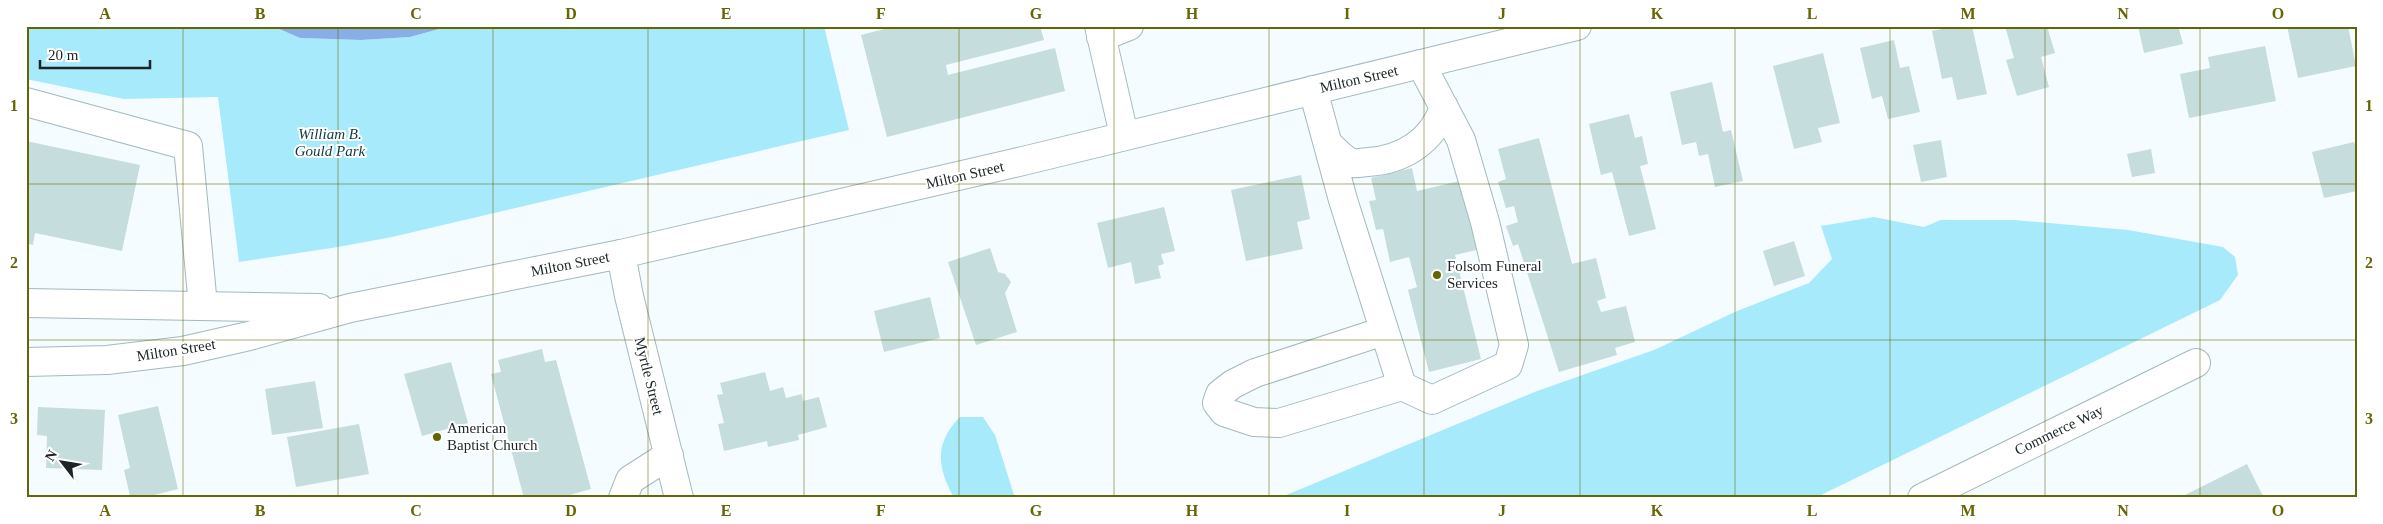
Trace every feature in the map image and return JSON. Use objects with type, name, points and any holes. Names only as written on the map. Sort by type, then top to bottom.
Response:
[{"type":"main road","points":[[1124,135],[1100,32],[1129,26]]},
{"type":"main road","name":"Milton Street","points":[[26,362],[107,360],[184,351],[249,336],[350,308],[621,254],[1023,162],[1124,135],[1577,26]]},
{"type":"main road","points":[[1384,331],[1256,373],[1233,384],[1220,394],[1217,403],[1224,412],[1254,422],[1279,423],[1402,386],[1432,400],[1508,365],[1514,345],[1485,222],[1461,140],[1421,64]]},
{"type":"main road","points":[[1313,90],[1402,386]]},
{"type":"main road","points":[[26,102],[188,146],[203,306]]},
{"type":"main road","points":[[1328,144],[1353,163],[1376,162],[1406,153],[1428,137],[1440,119],[1444,107]]},
{"type":"main road","name":"Myrtle Street","points":[[621,254],[629,296],[679,498]]},
{"type":"main road","name":"Milton Street","points":[[26,303],[350,308]]},
{"type":"main road","name":"Commerce Way","points":[[1922,498],[2196,362]]},
{"type":"main road","points":[[623,498],[630,480],[669,455]]},
{"type":"green space","name":"William B. Gould Park","points":[[26,26],[271,26],[300,38],[361,40],[410,37],[450,26],[824,26],[849,130],[392,237],[239,262],[218,97],[124,99],[26,79]]},
{"type":"green space","points":[[1874,217],[1924,227],[1941,220],[2014,220],[2128,230],[2223,247],[2235,257],[2238,275],[2220,300],[1815,498],[1279,498],[1537,391],[1654,350],[1737,311],[1809,283],[1832,259],[1821,226]]},
{"type":"green space","points":[[960,417],[983,417],[995,435],[1015,498],[954,498],[944,476],[941,456],[946,436]]},
{"type":"shaded area","points":[[272,26],[450,26],[410,37],[361,40],[300,38]]},
{"type":"building","points":[[896,26],[1040,26],[1044,40],[946,65],[948,75],[1055,48],[1065,91],[887,137],[861,35]]},
{"type":"building","points":[[1955,26],[1972,26],[1987,94],[1957,100],[1952,77],[1942,79],[1932,31]]},
{"type":"building","points":[[2005,26],[2047,26],[2055,53],[2041,57],[2049,87],[2017,96],[2006,60],[2014,58]]},
{"type":"building","points":[[2138,26],[2188,27],[2179,29],[2183,44],[2144,53]]},
{"type":"building","points":[[2287,26],[2348,26],[2356,66],[2298,78]]},
{"type":"building","points":[[1894,40],[1900,68],[1909,66],[1920,112],[1888,119],[1882,96],[1872,99],[1860,48]]},
{"type":"building","points":[[2265,46],[2276,101],[2189,118],[2180,74],[2210,68],[2208,57]]},
{"type":"building","points":[[1823,53],[1840,123],[1818,128],[1822,142],[1794,149],[1773,66]]},
{"type":"building","points":[[1712,82],[1723,132],[1731,130],[1743,181],[1715,187],[1708,154],[1699,156],[1696,142],[1682,145],[1670,92]]},
{"type":"building","points":[[1629,114],[1635,138],[1642,136],[1648,164],[1640,166],[1656,229],[1629,236],[1612,172],[1601,175],[1589,124]]},
{"type":"building","points":[[1539,138],[1572,264],[1596,258],[1606,298],[1597,301],[1601,312],[1626,306],[1635,342],[1615,348],[1617,355],[1559,372],[1518,244],[1513,246],[1506,226],[1518,222],[1514,206],[1506,208],[1498,182],[1506,179],[1498,149]]},
{"type":"building","points":[[1941,140],[1947,177],[1921,182],[1913,145]]},
{"type":"building","points":[[26,141],[140,165],[122,251],[35,233],[33,245],[26,243]]},
{"type":"building","points":[[2354,142],[2357,153],[2357,191],[2324,198],[2312,152]]},
{"type":"building","points":[[2151,149],[2155,173],[2132,177],[2127,154]]},
{"type":"building","name":"Folsom Funeral Services","points":[[1412,168],[1417,191],[1464,180],[1481,249],[1455,255],[1481,359],[1429,372],[1408,290],[1417,287],[1409,257],[1390,262],[1383,229],[1376,230],[1369,201],[1376,200],[1371,178]]},
{"type":"building","points":[[1301,175],[1310,219],[1297,222],[1303,249],[1246,261],[1231,190]]},
{"type":"building","points":[[1164,207],[1175,251],[1161,254],[1164,264],[1158,266],[1161,278],[1135,284],[1131,262],[1108,268],[1097,223]]},
{"type":"building","points":[[1794,241],[1805,276],[1774,286],[1763,251]]},
{"type":"building","points":[[990,248],[998,272],[1005,274],[1011,282],[1005,293],[1017,332],[976,345],[948,262]]},
{"type":"building","points":[[930,297],[940,338],[884,352],[874,311]]},
{"type":"building","points":[[542,349],[545,362],[556,360],[591,489],[559,498],[524,498],[491,374],[501,372],[498,360]]},
{"type":"building","points":[[451,362],[468,423],[422,436],[404,374]]},
{"type":"building","points":[[765,372],[770,391],[783,387],[786,398],[802,394],[803,401],[819,397],[827,427],[798,435],[799,440],[768,447],[767,441],[724,451],[718,424],[724,423],[717,395],[723,394],[720,383]]},
{"type":"building","points":[[315,381],[323,428],[272,435],[265,389]]},
{"type":"building","points":[[158,406],[178,489],[154,495],[154,498],[127,498],[130,496],[124,470],[130,468],[118,415]]},
{"type":"building","points":[[38,407],[105,410],[102,470],[46,468],[47,436],[37,435]]},
{"type":"building","points":[[359,424],[369,474],[296,487],[287,437]]},
{"type":"building","points":[[2247,464],[2264,498],[2179,498]]},
{"type":"place","name":"Folsom Funeral Services","points":[[1437,275]]},
{"type":"place","name":"American Baptist Church","points":[[437,437]]}]
